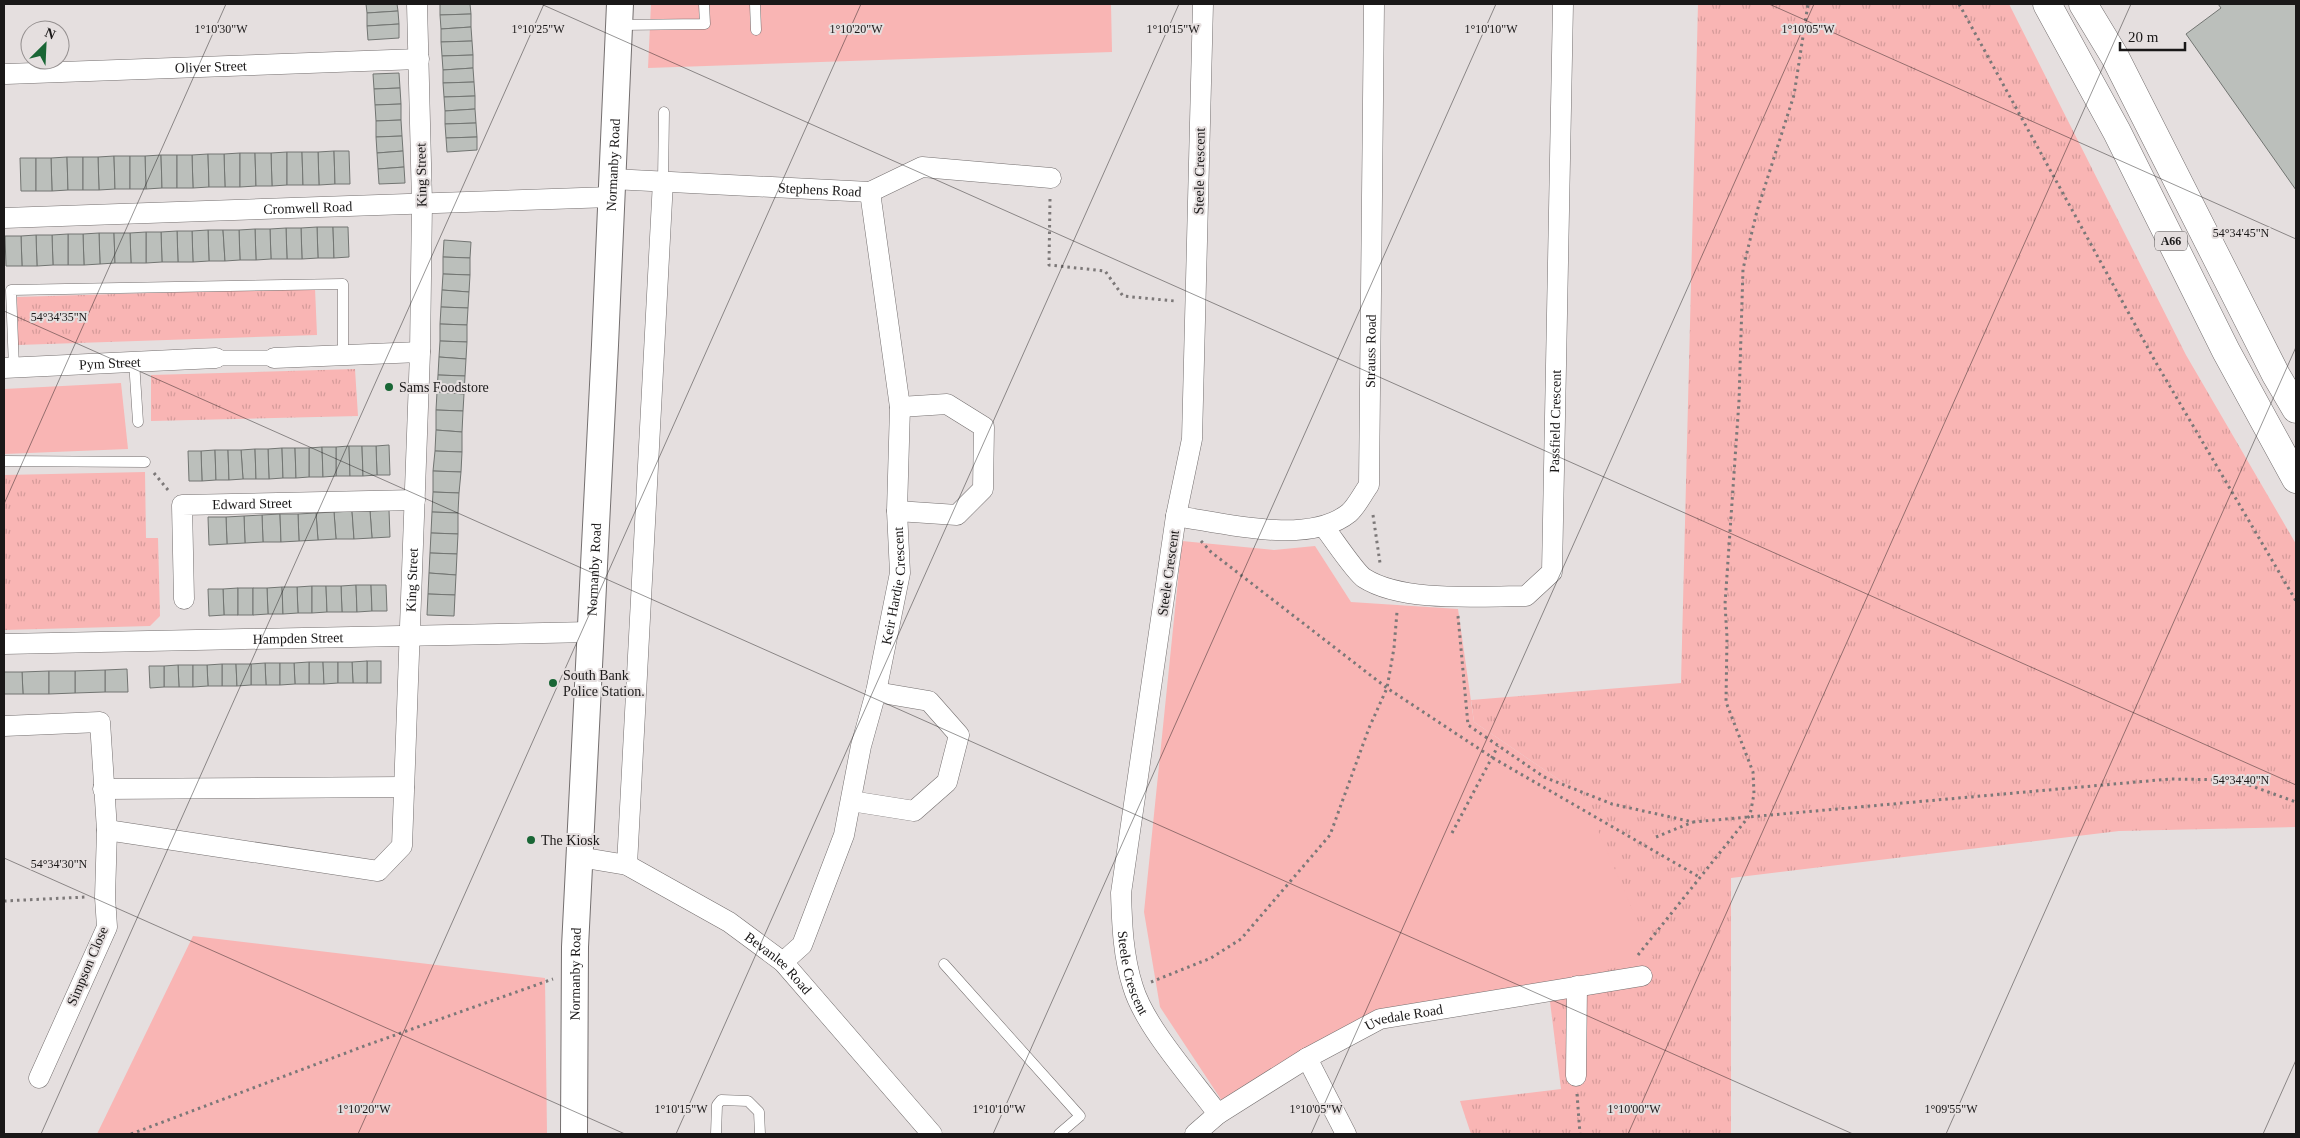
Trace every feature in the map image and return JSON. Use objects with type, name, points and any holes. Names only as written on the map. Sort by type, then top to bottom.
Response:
[{"type":"highway","name":"A66","points":[[2047,4],[2117,132],[2226,351],[2296,479]]},
{"type":"highway","name":"A66","points":[[2083,4],[2115,56],[2276,375],[2296,409]]},
{"type":"street","name":"King Street","points":[[107,830],[378,872],[402,846],[420,352],[422,203],[417,4]]},
{"type":"street","name":"Steele Crescent","points":[[1203,4],[1192,439],[1176,516],[1121,893],[1123,946],[1133,989],[1148,1020],[1218,1114]]},
{"type":"street","name":"Strauss Road","points":[[1369,485],[1374,4]]},
{"type":"street","name":"Passfield Crescent","points":[[1324,527],[1363,578],[1399,592],[1456,597],[1526,596],[1552,572],[1563,4]]},
{"type":"street","name":"Normanby Road","points":[[574,1134],[575,971],[579,857],[620,14]]},
{"type":"street","name":"Oliver Street","points":[[5,74],[419,58]]},
{"type":"street","name":"Stephens Road","points":[[611,188],[663,182],[870,192],[922,167],[1051,178]]},
{"type":"street","points":[[627,865],[663,182]]},
{"type":"street","name":"Cromwell Road","points":[[4,218],[422,203],[611,188]]},
{"type":"street","name":"Keir Hardie Crescent","points":[[783,962],[802,945],[844,835],[900,573],[897,511],[900,407],[870,192]]},
{"type":"street","points":[[216,358],[274,358],[420,352]]},
{"type":"street","name":"Pym Street","points":[[9,368],[216,358]]},
{"type":"street","points":[[897,511],[957,515],[984,489],[984,427],[948,404],[900,407]]},
{"type":"street","points":[[1176,516],[1289,532],[1324,527],[1349,512],[1369,485]]},
{"type":"street","name":"Edward Street","points":[[184,599],[182,505],[415,500]]},
{"type":"street","name":"Hampden Street","points":[[4,644],[591,632]]},
{"type":"street","points":[[851,801],[914,811],[947,782],[959,735],[929,702],[876,692]]},
{"type":"street","name":"Simpson Close","points":[[4,726],[100,722],[102,789],[107,830],[106,927],[38,1078]]},
{"type":"street","points":[[102,789],[404,787]]},
{"type":"street","name":"Bevanlee Road","points":[[579,857],[627,865],[729,922],[783,962],[932,1134]]},
{"type":"street","name":"Uvedale Road","points":[[1195,1134],[1218,1114],[1307,1058],[1380,1019],[1642,976]]},
{"type":"street","points":[[1576,1076],[1577,986]]},
{"type":"street","points":[[1307,1058],[1346,1134]]},
{"type":"lane","points":[[620,14],[705,24],[704,4]]},
{"type":"lane","points":[[755,4],[756,30]]},
{"type":"lane","points":[[663,182],[664,112]]},
{"type":"lane","points":[[9,368],[11,290],[343,284],[343,355]]},
{"type":"lane","points":[[134,361],[138,422]]},
{"type":"lane","points":[[4,461],[144,462]]},
{"type":"lane","points":[[944,964],[1080,1116],[1059,1134]]},
{"type":"lane","points":[[716,1134],[717,1105],[721,1100],[748,1101],[759,1112],[760,1134]]},
{"type":"path","points":[[1619,979],[1750,815],[1754,794],[1754,772],[1726,702],[1727,637],[1725,604],[1739,401],[1743,268],[1756,211],[1794,95],[1808,4]]},
{"type":"path","points":[[1959,4],[2155,361],[2296,601]]},
{"type":"path","points":[[1051,178],[1049,265],[1106,271],[1123,296],[1196,303]]},
{"type":"path","points":[[1133,989],[1211,958],[1241,938],[1330,835],[1369,728],[1387,688],[1394,648],[1399,592],[1380,563],[1369,485]]},
{"type":"path","points":[[1176,516],[1210,552],[1387,688],[1493,758],[1701,878]]},
{"type":"path","points":[[1456,597],[1468,725],[1544,777],[1612,804],[1693,822]]},
{"type":"path","points":[[1452,833],[1498,746]]},
{"type":"path","points":[[1656,838],[1693,822],[1750,815],[1821,812],[2170,779],[2235,780],[2296,802]]},
{"type":"path","points":[[4,901],[105,897]]},
{"type":"path","points":[[131,1134],[366,1045],[575,971]]},
{"type":"path","points":[[1576,1076],[1580,1134]]},
{"type":"green space","points":[[651,4],[1111,4],[1112,52],[648,68]]},
{"type":"green space","points":[[1698,4],[2009,4],[2186,355],[2296,544],[2296,827],[2119,831],[1731,878],[1731,1134],[1471,1134],[1460,1101],[1561,1089],[1548,986],[1583,796],[1474,722],[1471,700],[1681,683]]},
{"type":"green space","points":[[315,288],[317,335],[18,345],[17,297]]},
{"type":"green space","points":[[355,369],[358,416],[151,421],[151,375]]},
{"type":"green space","points":[[121,383],[128,449],[4,454],[4,389]]},
{"type":"green space","points":[[145,472],[146,538],[158,538],[160,616],[150,626],[4,630],[4,475]]},
{"type":"green space","points":[[1182,541],[1274,550],[1315,546],[1351,602],[1458,609],[1474,722],[1583,796],[1653,957],[1548,986],[1369,1017],[1226,1107],[1160,1007],[1144,912]]},
{"type":"green space","points":[[193,936],[545,978],[547,1134],[97,1134]]},
{"type":"building","points":[[366,4],[397,4],[398,11],[367,13]]},
{"type":"building","points":[[440,4],[470,4],[471,14],[440,15]]},
{"type":"building","points":[[2218,4],[2296,4],[2296,190],[2186,34],[2221,8]]},
{"type":"building","points":[[398,11],[399,24],[367,26],[367,13]]},
{"type":"building","points":[[471,14],[471,27],[441,29],[440,15]]},
{"type":"building","points":[[399,24],[399,38],[368,40],[367,26]]},
{"type":"building","points":[[471,27],[472,41],[441,42],[441,29]]},
{"type":"building","points":[[472,41],[473,55],[442,56],[441,42]]},
{"type":"building","points":[[473,55],[473,68],[443,70],[442,56]]},
{"type":"building","points":[[473,68],[474,82],[443,83],[443,70]]},
{"type":"building","points":[[399,73],[400,88],[374,89],[373,74]]},
{"type":"building","points":[[474,82],[475,96],[444,97],[443,83]]},
{"type":"building","points":[[400,88],[401,104],[375,105],[374,89]]},
{"type":"building","points":[[475,96],[475,109],[445,111],[444,97]]},
{"type":"building","points":[[401,104],[401,120],[376,121],[375,105]]},
{"type":"building","points":[[475,109],[476,123],[445,124],[445,111]]},
{"type":"building","points":[[401,120],[402,136],[376,137],[376,121]]},
{"type":"building","points":[[476,123],[477,137],[446,138],[445,124]]},
{"type":"building","points":[[402,136],[403,151],[377,153],[376,137]]},
{"type":"building","points":[[477,137],[477,150],[447,152],[446,138]]},
{"type":"building","points":[[334,151],[335,184],[319,185],[318,152]]},
{"type":"building","points":[[334,151],[349,151],[350,184],[335,184]]},
{"type":"building","points":[[403,151],[404,167],[378,169],[377,153]]},
{"type":"building","points":[[287,152],[287,185],[272,186],[271,153]]},
{"type":"building","points":[[287,152],[302,152],[303,185],[287,185]]},
{"type":"building","points":[[302,152],[318,152],[319,185],[303,185]]},
{"type":"building","points":[[240,153],[240,187],[225,187],[224,154]]},
{"type":"building","points":[[240,153],[255,153],[256,186],[240,187]]},
{"type":"building","points":[[255,153],[271,153],[272,186],[256,186]]},
{"type":"building","points":[[208,154],[209,187],[193,188],[192,155]]},
{"type":"building","points":[[208,154],[224,154],[225,187],[209,187]]},
{"type":"building","points":[[161,155],[162,188],[146,189],[145,156]]},
{"type":"building","points":[[161,155],[177,155],[177,188],[162,188]]},
{"type":"building","points":[[177,155],[192,155],[193,188],[177,188]]},
{"type":"building","points":[[114,156],[115,189],[99,190],[98,157]]},
{"type":"building","points":[[114,156],[130,156],[130,189],[115,189]]},
{"type":"building","points":[[130,156],[145,156],[146,189],[130,189]]},
{"type":"building","points":[[67,157],[68,190],[52,191],[51,158]]},
{"type":"building","points":[[67,157],[83,157],[83,190],[68,190]]},
{"type":"building","points":[[83,157],[98,157],[99,190],[83,190]]},
{"type":"building","points":[[20,158],[36,158],[36,191],[21,191]]},
{"type":"building","points":[[36,158],[51,158],[52,191],[36,191]]},
{"type":"building","points":[[404,167],[405,183],[379,184],[378,169]]},
{"type":"building","points":[[317,227],[333,227],[334,258],[318,258]]},
{"type":"building","points":[[317,227],[318,258],[302,259],[301,228]]},
{"type":"building","points":[[333,227],[348,227],[349,257],[334,258]]},
{"type":"building","points":[[286,228],[301,228],[302,259],[287,259]]},
{"type":"building","points":[[286,228],[287,259],[271,259],[270,229]]},
{"type":"building","points":[[255,229],[270,229],[271,259],[256,260]]},
{"type":"building","points":[[255,229],[256,260],[240,260],[239,230]]},
{"type":"building","points":[[208,230],[223,230],[225,261],[209,261]]},
{"type":"building","points":[[208,230],[209,261],[193,262],[192,231]]},
{"type":"building","points":[[223,230],[239,230],[240,260],[225,261]]},
{"type":"building","points":[[177,231],[192,231],[193,262],[178,262]]},
{"type":"building","points":[[177,231],[178,262],[162,262],[161,232]]},
{"type":"building","points":[[146,232],[161,232],[162,262],[146,263]]},
{"type":"building","points":[[146,232],[146,263],[131,263],[130,233]]},
{"type":"building","points":[[99,233],[114,233],[115,263],[100,264]]},
{"type":"building","points":[[99,233],[100,264],[84,265],[83,234]]},
{"type":"building","points":[[114,233],[130,233],[131,263],[115,263]]},
{"type":"building","points":[[68,234],[83,234],[84,265],[68,265]]},
{"type":"building","points":[[68,234],[68,265],[53,265],[52,235]]},
{"type":"building","points":[[36,235],[52,235],[53,265],[37,266]]},
{"type":"building","points":[[36,235],[37,266],[22,266],[21,236]]},
{"type":"building","points":[[5,236],[21,236],[22,266],[6,266]]},
{"type":"building","points":[[444,240],[471,242],[470,258],[443,257]]},
{"type":"building","points":[[443,257],[470,258],[470,275],[443,274]]},
{"type":"building","points":[[443,274],[470,275],[469,292],[442,290]]},
{"type":"building","points":[[442,290],[469,292],[468,308],[441,307]]},
{"type":"building","points":[[441,307],[468,308],[467,325],[440,324]]},
{"type":"building","points":[[440,324],[467,325],[467,342],[440,341]]},
{"type":"building","points":[[440,341],[467,342],[466,359],[439,357]]},
{"type":"building","points":[[439,357],[466,359],[465,376],[438,375]]},
{"type":"building","points":[[438,375],[465,376],[464,394],[437,392]]},
{"type":"building","points":[[437,392],[464,394],[463,411],[436,410]]},
{"type":"building","points":[[436,410],[463,411],[462,432],[436,430]]},
{"type":"building","points":[[436,430],[462,432],[462,452],[435,451]]},
{"type":"building","points":[[389,445],[390,475],[377,475],[376,446]]},
{"type":"building","points":[[349,446],[350,476],[336,476],[336,447]]},
{"type":"building","points":[[349,446],[362,446],[363,476],[350,476]]},
{"type":"building","points":[[362,446],[376,446],[377,475],[363,476]]},
{"type":"building","points":[[322,447],[323,477],[309,477],[309,448]]},
{"type":"building","points":[[322,447],[336,447],[336,476],[323,477]]},
{"type":"building","points":[[282,448],[283,478],[269,479],[268,449]]},
{"type":"building","points":[[282,448],[295,448],[296,478],[283,478]]},
{"type":"building","points":[[295,448],[309,448],[309,477],[296,478]]},
{"type":"building","points":[[255,449],[256,479],[243,479],[241,450]]},
{"type":"building","points":[[255,449],[268,449],[269,479],[256,479]]},
{"type":"building","points":[[215,450],[216,480],[202,481],[201,451]]},
{"type":"building","points":[[215,450],[228,450],[229,480],[216,480]]},
{"type":"building","points":[[228,450],[241,450],[243,479],[229,480]]},
{"type":"building","points":[[188,451],[201,451],[202,481],[189,481]]},
{"type":"building","points":[[435,451],[462,452],[461,472],[433,471]]},
{"type":"building","points":[[433,471],[461,472],[459,493],[433,492]]},
{"type":"building","points":[[433,492],[459,493],[458,513],[432,512]]},
{"type":"building","points":[[389,510],[390,537],[372,538],[370,511]]},
{"type":"building","points":[[352,511],[354,539],[336,539],[334,512]]},
{"type":"building","points":[[352,511],[370,511],[372,538],[354,539]]},
{"type":"building","points":[[334,512],[336,539],[318,540],[316,513]]},
{"type":"building","points":[[432,512],[458,513],[458,534],[431,533]]},
{"type":"building","points":[[316,513],[318,540],[299,541],[298,514]]},
{"type":"building","points":[[280,514],[281,542],[263,542],[262,515]]},
{"type":"building","points":[[280,514],[298,514],[299,541],[281,542]]},
{"type":"building","points":[[262,515],[263,542],[245,543],[244,516]]},
{"type":"building","points":[[244,516],[245,543],[227,544],[226,517]]},
{"type":"building","points":[[208,517],[226,517],[227,544],[209,545]]},
{"type":"building","points":[[431,533],[458,534],[457,554],[430,553]]},
{"type":"building","points":[[430,553],[457,554],[456,575],[429,573]]},
{"type":"building","points":[[429,573],[456,575],[455,595],[428,594]]},
{"type":"building","points":[[356,585],[357,612],[342,612],[341,586]]},
{"type":"building","points":[[356,585],[371,585],[372,611],[357,612]]},
{"type":"building","points":[[371,585],[386,585],[387,611],[372,611]]},
{"type":"building","points":[[312,586],[312,613],[298,613],[297,587]]},
{"type":"building","points":[[312,586],[326,586],[327,612],[312,613]]},
{"type":"building","points":[[326,586],[341,586],[342,612],[327,612]]},
{"type":"building","points":[[282,587],[283,614],[268,614],[267,588]]},
{"type":"building","points":[[282,587],[297,587],[298,613],[283,614]]},
{"type":"building","points":[[238,588],[238,615],[224,615],[223,589]]},
{"type":"building","points":[[238,588],[253,588],[253,615],[238,615]]},
{"type":"building","points":[[253,588],[267,588],[268,614],[253,615]]},
{"type":"building","points":[[208,589],[223,589],[224,615],[209,616]]},
{"type":"building","points":[[428,594],[455,595],[454,616],[427,615]]},
{"type":"building","points":[[367,661],[381,661],[381,683],[367,683]]},
{"type":"building","points":[[367,661],[367,683],[353,683],[352,662]]},
{"type":"building","points":[[309,662],[323,662],[324,684],[309,684]]},
{"type":"building","points":[[309,662],[309,684],[295,684],[294,663]]},
{"type":"building","points":[[323,662],[338,662],[338,683],[324,684]]},
{"type":"building","points":[[338,662],[352,662],[353,683],[338,683]]},
{"type":"building","points":[[265,663],[280,663],[280,685],[266,685]]},
{"type":"building","points":[[265,663],[266,685],[251,685],[251,664]]},
{"type":"building","points":[[280,663],[294,663],[295,684],[280,685]]},
{"type":"building","points":[[222,664],[236,664],[237,686],[222,686]]},
{"type":"building","points":[[222,664],[222,686],[208,686],[207,665]]},
{"type":"building","points":[[236,664],[251,664],[251,685],[237,686]]},
{"type":"building","points":[[178,665],[193,665],[193,687],[179,687]]},
{"type":"building","points":[[178,665],[179,687],[164,687],[164,666]]},
{"type":"building","points":[[193,665],[207,665],[208,686],[193,687]]},
{"type":"building","points":[[149,666],[164,666],[164,687],[150,688]]},
{"type":"building","points":[[127,669],[128,692],[105,692],[105,670]]},
{"type":"building","points":[[105,670],[105,692],[75,693],[75,671]]},
{"type":"building","points":[[49,671],[49,694],[23,694],[22,672]]},
{"type":"building","points":[[49,671],[75,671],[75,693],[49,694]]},
{"type":"building","points":[[4,672],[22,672],[23,694],[4,694]]},
{"type":"place","name":"Sams Foodstore","points":[[389,387]]},
{"type":"place","name":"South Bank Police Station.","points":[[553,683]]},
{"type":"place","name":"The Kiosk","points":[[531,840]]}]
